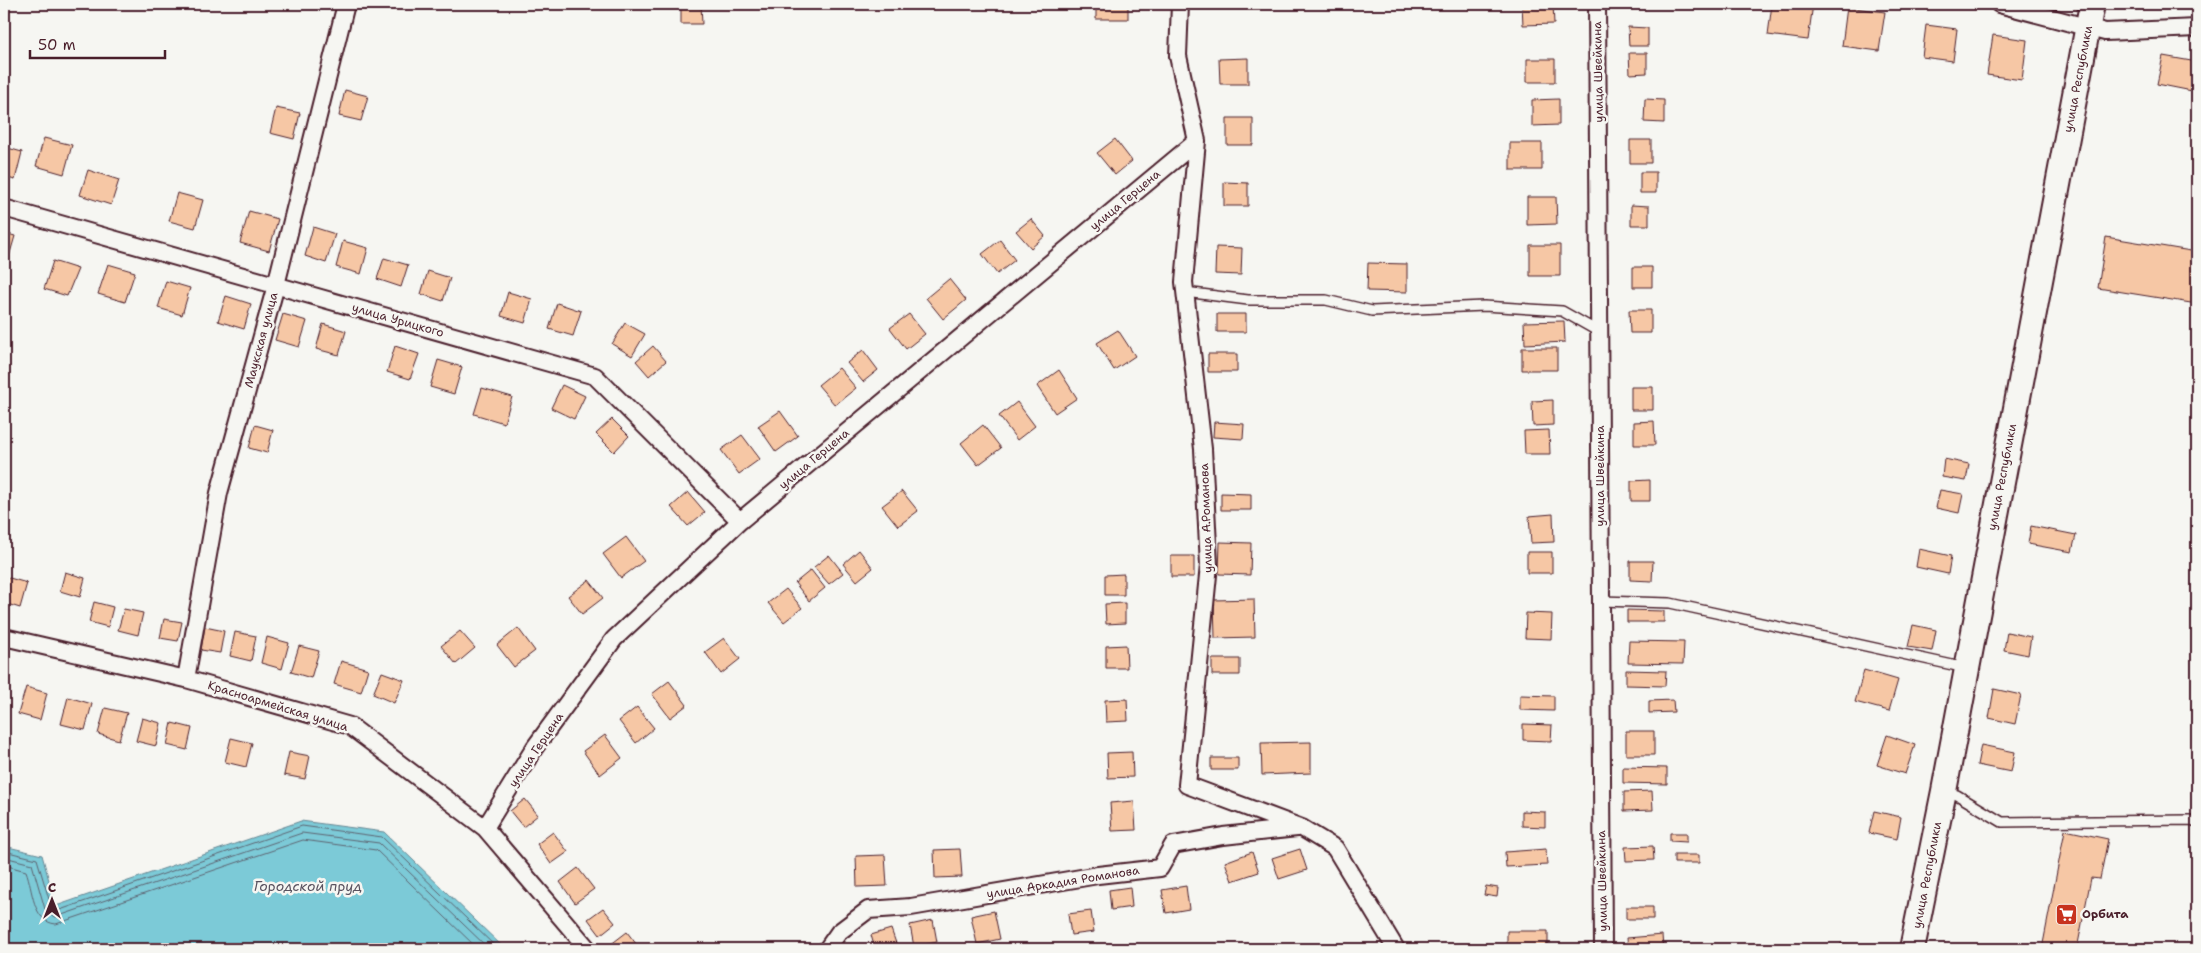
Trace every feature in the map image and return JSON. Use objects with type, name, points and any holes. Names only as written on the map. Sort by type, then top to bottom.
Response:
[{"type":"main road","name":"улица Республики","points":[[1912,949],[1944,791],[2092,4]]},
{"type":"street","name":"Маукская улица","points":[[186,679],[220,493],[276,285],[346,4]]},
{"type":"street","name":"улица А.Романова","points":[[1180,4],[1178,56],[1197,141],[1184,282],[1203,449],[1209,565],[1187,785],[1302,828],[1335,848],[1396,949]]},
{"type":"street","name":"улица Швейкина","points":[[1597,4],[1601,333],[1600,601],[1603,949]]},
{"type":"street","points":[[1999,4],[2105,32],[2197,28]]},
{"type":"street","name":"улица Герцена","points":[[485,828],[535,747],[614,639],[740,521],[1197,141]]},
{"type":"street","name":"улица Урицкого","points":[[4,208],[595,376],[740,521]]},
{"type":"street","name":"Красноармейская улица","points":[[4,637],[186,679],[350,726],[485,828],[588,949]]},
{"type":"street","name":"улица Аркадия Романова","points":[[827,949],[839,932],[868,910],[911,907],[1098,875],[1160,868],[1173,845],[1224,836],[1302,828]]},
{"type":"lane","points":[[1185,292],[1248,300],[1326,300],[1372,311],[1484,306],[1562,311],[1601,333]]},
{"type":"lane","points":[[1600,601],[1670,603],[1966,668]]},
{"type":"lane","points":[[1944,791],[1957,795],[2002,822],[2190,820],[2197,822]]},
{"type":"water","name":"Городской пруд","points":[[301,821],[384,832],[505,949],[4,949],[4,846],[42,855],[56,906]]},
{"type":"building","points":[[681,4],[701,4],[702,24],[681,24]]},
{"type":"building","points":[[1096,4],[1128,4],[1128,19],[1096,19]]},
{"type":"building","points":[[1522,4],[1553,4],[1554,24],[1523,25]]},
{"type":"building","points":[[1772,4],[1813,4],[1808,40],[1768,35]]},
{"type":"building","points":[[1847,7],[1885,12],[1879,51],[1842,46]]},
{"type":"building","points":[[1926,25],[1957,29],[1953,61],[1922,57]]},
{"type":"building","points":[[1628,27],[1648,28],[1648,46],[1629,46]]},
{"type":"building","points":[[1993,35],[2027,40],[2022,80],[1987,75]]},
{"type":"building","points":[[1629,53],[1647,53],[1647,73],[1630,74]]},
{"type":"building","points":[[2163,56],[2197,62],[2197,92],[2157,84]]},
{"type":"building","points":[[1248,58],[1248,84],[1220,84],[1219,59]]},
{"type":"building","points":[[1527,59],[1555,59],[1555,82],[1527,82]]},
{"type":"building","points":[[345,90],[368,96],[361,121],[339,116]]},
{"type":"building","points":[[1559,99],[1559,125],[1532,126],[1532,100]]},
{"type":"building","points":[[1645,99],[1664,100],[1664,123],[1644,122]]},
{"type":"building","points":[[276,108],[300,113],[294,139],[270,133]]},
{"type":"building","points":[[1227,118],[1253,118],[1253,145],[1227,145]]},
{"type":"building","points":[[44,138],[72,145],[64,174],[36,166]]},
{"type":"building","points":[[1115,139],[1132,161],[1115,175],[1097,153]]},
{"type":"building","points":[[1630,140],[1651,140],[1651,163],[1630,163]]},
{"type":"building","points":[[1510,143],[1542,143],[1542,170],[1510,170]]},
{"type":"building","points":[[4,147],[22,152],[15,180],[4,177]]},
{"type":"building","points":[[88,170],[119,180],[111,205],[80,195]]},
{"type":"building","points":[[1640,172],[1656,172],[1656,193],[1640,193]]},
{"type":"building","points":[[1224,182],[1248,183],[1248,206],[1224,206]]},
{"type":"building","points":[[177,193],[203,200],[195,228],[169,221]]},
{"type":"building","points":[[1527,197],[1556,197],[1557,224],[1527,225]]},
{"type":"building","points":[[1631,205],[1649,206],[1649,225],[1631,225]]},
{"type":"building","points":[[249,211],[278,219],[269,251],[240,243]]},
{"type":"building","points":[[1031,219],[1045,236],[1031,248],[1016,231]]},
{"type":"building","points":[[313,227],[335,234],[326,263],[305,256]]},
{"type":"building","points":[[4,233],[15,236],[8,260],[4,259]]},
{"type":"building","points":[[2106,237],[2197,252],[2197,304],[2098,288]]},
{"type":"building","points":[[1000,240],[1015,260],[997,274],[982,254]]},
{"type":"building","points":[[343,241],[368,248],[361,274],[336,267]]},
{"type":"building","points":[[1530,245],[1560,245],[1560,276],[1530,276]]},
{"type":"building","points":[[1216,247],[1242,248],[1241,275],[1215,274]]},
{"type":"building","points":[[384,258],[408,265],[401,287],[377,279]]},
{"type":"building","points":[[53,261],[78,269],[67,296],[44,289]]},
{"type":"building","points":[[1368,263],[1407,264],[1407,292],[1367,291]]},
{"type":"building","points":[[108,264],[135,272],[125,302],[98,294]]},
{"type":"building","points":[[1633,267],[1652,267],[1652,287],[1633,287]]},
{"type":"building","points":[[428,271],[450,278],[443,301],[421,294]]},
{"type":"building","points":[[949,279],[966,300],[943,319],[926,298]]},
{"type":"building","points":[[166,281],[190,288],[182,315],[158,308]]},
{"type":"building","points":[[508,292],[532,299],[525,323],[501,316]]},
{"type":"building","points":[[226,296],[251,304],[244,329],[218,321]]},
{"type":"building","points":[[557,303],[581,311],[573,336],[549,329]]},
{"type":"building","points":[[1629,310],[1651,310],[1651,333],[1630,333]]},
{"type":"building","points":[[283,314],[307,321],[299,347],[275,340]]},
{"type":"building","points":[[909,314],[925,334],[906,349],[890,328]]},
{"type":"building","points":[[1217,314],[1246,314],[1246,332],[1217,332]]},
{"type":"building","points":[[1564,321],[1565,342],[1525,344],[1524,322]]},
{"type":"building","points":[[625,323],[645,334],[632,356],[612,344]]},
{"type":"building","points":[[323,324],[346,331],[339,355],[316,349]]},
{"type":"building","points":[[1118,330],[1135,356],[1114,370],[1097,343]]},
{"type":"building","points":[[395,346],[419,354],[410,379],[387,372]]},
{"type":"building","points":[[653,346],[666,361],[649,376],[636,361]]},
{"type":"building","points":[[1522,348],[1557,348],[1557,370],[1522,370]]},
{"type":"building","points":[[863,350],[878,370],[863,382],[847,363]]},
{"type":"building","points":[[1208,354],[1237,354],[1237,372],[1208,372]]},
{"type":"building","points":[[438,360],[462,367],[454,394],[430,387]]},
{"type":"building","points":[[839,368],[856,388],[835,405],[818,385]]},
{"type":"building","points":[[1059,370],[1077,398],[1055,413],[1037,386]]},
{"type":"building","points":[[562,385],[585,396],[574,419],[551,408]]},
{"type":"building","points":[[1631,387],[1653,387],[1653,410],[1631,410]]},
{"type":"building","points":[[482,388],[512,397],[504,423],[474,414]]},
{"type":"building","points":[[1553,400],[1553,425],[1533,426],[1532,401]]},
{"type":"building","points":[[1017,402],[1035,426],[1017,440],[999,416]]},
{"type":"building","points":[[780,411],[798,436],[776,452],[758,426]]},
{"type":"building","points":[[612,419],[629,436],[614,452],[596,434]]},
{"type":"building","points":[[1654,421],[1655,445],[1634,445],[1634,422]]},
{"type":"building","points":[[1214,422],[1244,424],[1243,439],[1213,437]]},
{"type":"building","points":[[255,425],[273,430],[267,453],[249,448]]},
{"type":"building","points":[[983,425],[1001,448],[978,465],[961,443]]},
{"type":"building","points":[[1549,430],[1550,454],[1525,454],[1524,431]]},
{"type":"building","points":[[742,435],[760,459],[739,474],[721,450]]},
{"type":"building","points":[[1944,459],[1969,464],[1966,481],[1942,477]]},
{"type":"building","points":[[1650,480],[1650,501],[1631,501],[1631,481]]},
{"type":"building","points":[[1940,490],[1963,494],[1959,513],[1936,508]]},
{"type":"building","points":[[902,491],[918,511],[898,526],[882,506]]},
{"type":"building","points":[[688,492],[705,512],[688,526],[671,507]]},
{"type":"building","points":[[1221,493],[1251,494],[1251,510],[1221,510]]},
{"type":"building","points":[[1553,514],[1554,542],[1531,543],[1529,516]]},
{"type":"building","points":[[2031,526],[2076,535],[2072,552],[2028,544]]},
{"type":"building","points":[[626,537],[644,561],[621,578],[603,554]]},
{"type":"building","points":[[1220,542],[1251,543],[1250,575],[1219,574]]},
{"type":"building","points":[[1919,549],[1951,556],[1948,574],[1916,567]]},
{"type":"building","points":[[859,550],[873,568],[857,581],[843,564]]},
{"type":"building","points":[[1527,552],[1552,552],[1552,573],[1527,573]]},
{"type":"building","points":[[829,555],[843,573],[829,584],[814,567]]},
{"type":"building","points":[[1171,556],[1194,556],[1194,577],[1171,577]]},
{"type":"building","points":[[1630,561],[1653,561],[1652,581],[1630,580]]},
{"type":"building","points":[[811,570],[825,588],[809,601],[795,583]]},
{"type":"building","points":[[65,572],[85,578],[80,597],[60,591]]},
{"type":"building","points":[[1124,574],[1124,595],[1105,595],[1105,575]]},
{"type":"building","points":[[6,577],[27,583],[20,608],[4,603]]},
{"type":"building","points":[[589,580],[603,598],[582,614],[568,596]]},
{"type":"building","points":[[786,589],[802,608],[784,622],[768,603]]},
{"type":"building","points":[[1254,599],[1255,637],[1215,638],[1214,600]]},
{"type":"building","points":[[94,602],[113,607],[108,627],[89,622]]},
{"type":"building","points":[[1125,603],[1125,623],[1106,624],[1105,604]]},
{"type":"building","points":[[124,609],[143,613],[138,635],[118,630]]},
{"type":"building","points":[[1627,610],[1664,611],[1664,622],[1627,622]]},
{"type":"building","points":[[1526,613],[1552,614],[1551,639],[1525,638]]},
{"type":"building","points":[[164,619],[182,622],[178,641],[160,638]]},
{"type":"building","points":[[1913,625],[1936,630],[1932,651],[1908,647]]},
{"type":"building","points":[[205,627],[224,631],[220,653],[201,650]]},
{"type":"building","points":[[518,628],[535,651],[514,667],[497,645]]},
{"type":"building","points":[[460,631],[475,648],[456,664],[441,646]]},
{"type":"building","points":[[235,632],[256,636],[251,661],[230,656]]},
{"type":"building","points":[[2007,632],[2031,637],[2028,655],[2004,650]]},
{"type":"building","points":[[267,637],[289,643],[282,669],[261,663]]},
{"type":"building","points":[[724,638],[740,659],[721,674],[705,652]]},
{"type":"building","points":[[1629,641],[1684,642],[1683,664],[1628,663]]},
{"type":"building","points":[[1126,645],[1127,668],[1106,668],[1106,646]]},
{"type":"building","points":[[299,646],[319,651],[311,678],[291,672]]},
{"type":"building","points":[[1212,659],[1240,659],[1240,675],[1212,675]]},
{"type":"building","points":[[341,661],[368,669],[361,692],[334,684]]},
{"type":"building","points":[[1626,670],[1666,671],[1665,686],[1626,685]]},
{"type":"building","points":[[1864,670],[1898,680],[1889,711],[1855,702]]},
{"type":"building","points":[[382,672],[404,680],[394,703],[373,694]]},
{"type":"building","points":[[669,681],[687,705],[670,718],[652,694]]},
{"type":"building","points":[[26,687],[47,693],[40,720],[18,714]]},
{"type":"building","points":[[1994,689],[2021,695],[2015,724],[1989,718]]},
{"type":"building","points":[[1520,695],[1554,696],[1554,711],[1520,710]]},
{"type":"building","points":[[68,697],[92,704],[85,730],[61,724]]},
{"type":"building","points":[[1127,699],[1128,721],[1106,722],[1105,700]]},
{"type":"building","points":[[1673,700],[1674,712],[1649,713],[1649,701]]},
{"type":"building","points":[[637,707],[654,728],[636,743],[619,721]]},
{"type":"building","points":[[105,708],[127,713],[119,740],[98,734]]},
{"type":"building","points":[[142,718],[161,723],[156,746],[136,741]]},
{"type":"building","points":[[172,723],[192,728],[187,750],[167,745]]},
{"type":"building","points":[[1523,724],[1552,725],[1551,741],[1523,740]]},
{"type":"building","points":[[1626,731],[1654,731],[1654,755],[1626,755]]},
{"type":"building","points":[[605,735],[622,758],[600,775],[583,751]]},
{"type":"building","points":[[1887,735],[1915,745],[1905,774],[1877,765]]},
{"type":"building","points":[[231,738],[252,743],[246,767],[225,762]]},
{"type":"building","points":[[1311,742],[1311,773],[1262,775],[1261,743]]},
{"type":"building","points":[[1981,745],[2015,752],[2011,772],[1977,765]]},
{"type":"building","points":[[289,752],[310,756],[305,779],[284,775]]},
{"type":"building","points":[[1132,752],[1133,777],[1108,778],[1107,753]]},
{"type":"building","points":[[1211,758],[1238,758],[1238,770],[1211,770]]},
{"type":"building","points":[[1623,767],[1667,768],[1667,784],[1623,783]]},
{"type":"building","points":[[1652,791],[1653,810],[1624,811],[1624,792]]},
{"type":"building","points":[[525,799],[538,815],[523,827],[510,811]]},
{"type":"building","points":[[1134,801],[1136,830],[1112,831],[1110,803]]},
{"type":"building","points":[[1522,811],[1545,812],[1545,827],[1522,826]]},
{"type":"building","points":[[1874,811],[1901,817],[1897,839],[1869,833]]},
{"type":"building","name":"Орбита","points":[[2065,830],[2108,839],[2100,879],[2091,878],[2077,949],[2042,949]]},
{"type":"building","points":[[553,832],[568,852],[551,864],[537,844]]},
{"type":"building","points":[[1670,833],[1687,833],[1687,842],[1670,841]]},
{"type":"building","points":[[1653,846],[1654,860],[1626,861],[1625,847]]},
{"type":"building","points":[[960,849],[962,877],[935,878],[934,850]]},
{"type":"building","points":[[1300,849],[1307,870],[1279,879],[1272,858]]},
{"type":"building","points":[[1546,849],[1547,865],[1506,867],[1505,852]]},
{"type":"building","points":[[1252,852],[1259,872],[1232,881],[1225,862]]},
{"type":"building","points":[[885,855],[887,886],[857,887],[856,856]]},
{"type":"building","points":[[1674,855],[1699,855],[1699,863],[1674,863]]},
{"type":"building","points":[[578,868],[594,889],[575,903],[560,882]]},
{"type":"building","points":[[1186,886],[1189,909],[1166,913],[1162,890]]},
{"type":"building","points":[[1486,886],[1498,888],[1497,897],[1484,895]]},
{"type":"building","points":[[1130,887],[1132,907],[1111,910],[1109,890]]},
{"type":"building","points":[[1626,907],[1653,907],[1653,919],[1626,919]]},
{"type":"building","points":[[603,908],[615,923],[600,935],[588,919]]},
{"type":"building","points":[[994,911],[1000,939],[977,944],[971,916]]},
{"type":"building","points":[[1091,911],[1094,932],[1071,935],[1068,914]]},
{"type":"building","points":[[933,920],[937,942],[914,947],[910,925]]},
{"type":"building","points":[[891,929],[898,949],[875,949],[871,935]]},
{"type":"building","points":[[1507,931],[1548,931],[1548,949],[1507,949]]},
{"type":"building","points":[[627,932],[640,949],[613,949],[610,945]]},
{"type":"building","points":[[1662,935],[1663,949],[1628,949],[1627,938]]},
{"type":"building","points":[[1841,943],[1875,949],[1840,949]]},
{"type":"place","name":"Орбита","points":[[2066,914]]}]
